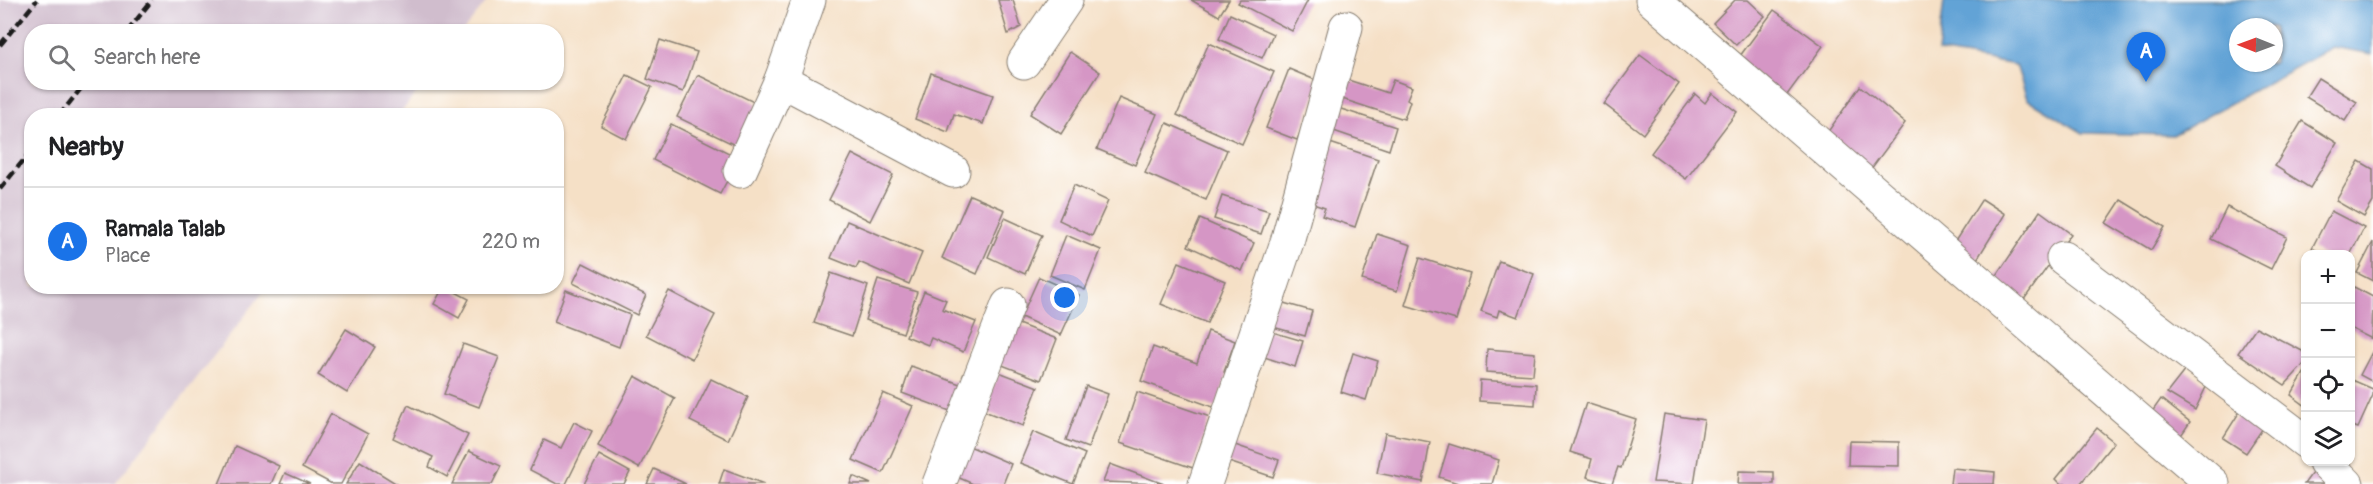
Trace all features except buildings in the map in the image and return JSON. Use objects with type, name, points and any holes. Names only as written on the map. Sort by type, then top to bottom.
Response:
[{"type":"street","points":[[740,171],[782,80],[809,0]]},
{"type":"street","points":[[1024,62],[1066,0]]},
{"type":"street","points":[[1652,0],[2213,484]]},
{"type":"street","points":[[1205,484],[1287,242],[1346,27]]},
{"type":"street","points":[[782,80],[953,171]]},
{"type":"street","points":[[2063,258],[2301,438]]},
{"type":"street","points":[[939,484],[1008,304]]},
{"type":"street","points":[[2329,466],[2347,484]]},
{"type":"shaded area","points":[[0,0],[488,0],[469,24],[24,24],[24,90],[419,90],[404,108],[24,108],[24,294],[262,294],[115,484],[0,484]]},
{"type":"water","points":[[1944,0],[2373,0],[2373,54],[2333,47],[2173,135],[2083,133],[2027,99],[2016,65],[1938,52]]},
{"type":"railway","points":[[0,45],[37,0]]},
{"type":"railway","points":[[133,24],[152,0]]},
{"type":"railway","points":[[65,108],[80,90]]},
{"type":"railway","points":[[0,189],[24,160]]},
{"type":"place","name":"Ramala Talab","points":[[2146,82]]}]
